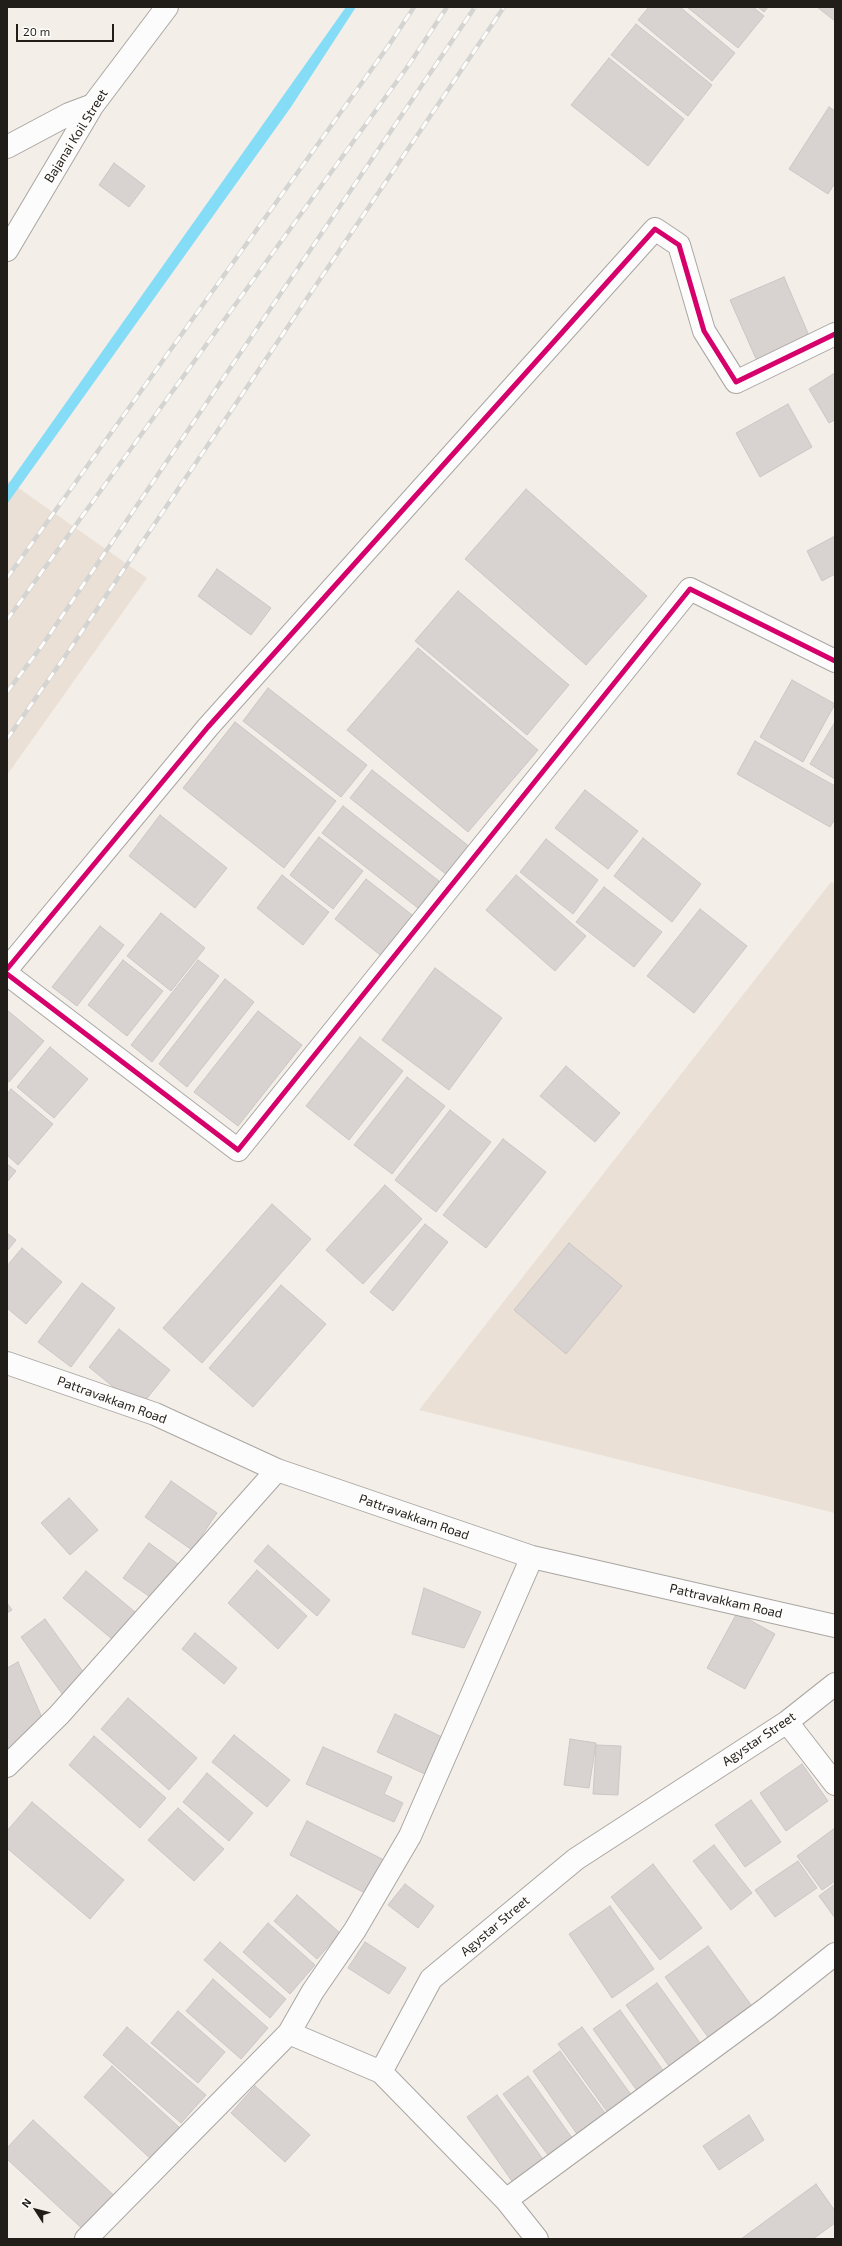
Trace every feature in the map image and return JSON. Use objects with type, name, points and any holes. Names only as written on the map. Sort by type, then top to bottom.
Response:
[{"type":"street","name":"Bajanai Koil Street","points":[[7,250],[92,105],[167,7]]},
{"type":"street","points":[[7,147],[69,114],[92,105]]},
{"type":"street","points":[[7,969],[208,727],[655,229],[679,244],[704,331],[736,382],[835,334]]},
{"type":"street","points":[[7,974],[238,1150],[690,589],[835,661]]},
{"type":"street","name":"Pattravakkam Road","points":[[7,1363],[154,1414],[277,1470],[532,1557],[835,1626]]},
{"type":"street","points":[[7,1766],[58,1715],[277,1470]]},
{"type":"street","points":[[86,2239],[289,2033],[313,1991],[356,1930],[410,1836],[532,1557]]},
{"type":"street","name":"Agystar Street","points":[[381,2072],[431,1979],[576,1859],[787,1722],[835,1684]]},
{"type":"street","points":[[787,1722],[835,1784]]},
{"type":"street","points":[[506,2200],[767,2008],[835,1954]]},
{"type":"street","points":[[289,2033],[381,2072],[506,2200],[537,2239]]},
{"type":"shaded area","points":[[7,480],[147,578],[7,775]]},
{"type":"shaded area","points":[[831,882],[835,884],[835,1513],[419,1410]]},
{"type":"water","points":[[346,7],[356,7],[291,107],[7,504],[7,486]]},
{"type":"building","points":[[649,7],[680,7],[735,53],[712,81],[638,20]]},
{"type":"building","points":[[687,7],[753,7],[764,16],[738,48]]},
{"type":"building","points":[[758,7],[768,7],[764,12]]},
{"type":"building","points":[[817,7],[835,7],[835,21]]},
{"type":"building","points":[[636,24],[712,85],[688,116],[611,55]]},
{"type":"building","points":[[609,58],[684,119],[648,166],[571,105]]},
{"type":"building","points":[[829,107],[835,111],[835,183],[828,194],[789,169]]},
{"type":"building","points":[[114,163],[145,186],[129,207],[99,185]]},
{"type":"building","points":[[784,277],[810,338],[757,361],[730,300]]},
{"type":"building","points":[[835,373],[835,420],[829,423],[809,389]]},
{"type":"building","points":[[788,404],[812,447],[760,477],[736,433]]},
{"type":"building","points":[[526,489],[647,596],[586,665],[465,559]]},
{"type":"building","points":[[835,536],[835,574],[822,581],[807,551]]},
{"type":"building","points":[[217,569],[271,608],[251,635],[198,596]]},
{"type":"building","points":[[458,591],[569,685],[527,735],[415,641]]},
{"type":"building","points":[[418,648],[538,750],[468,832],[347,730]]},
{"type":"building","points":[[792,680],[835,704],[803,762],[760,737]]},
{"type":"building","points":[[268,688],[367,765],[341,797],[243,721]]},
{"type":"building","points":[[235,722],[336,801],[284,868],[183,788]]},
{"type":"building","points":[[835,722],[835,779],[810,764]]},
{"type":"building","points":[[755,741],[835,786],[835,819],[830,827],[737,774]]},
{"type":"building","points":[[372,770],[470,847],[447,875],[350,798]]},
{"type":"building","points":[[585,790],[638,831],[608,869],[555,828]]},
{"type":"building","points":[[343,806],[439,881],[418,908],[322,833]]},
{"type":"building","points":[[160,815],[227,868],[195,908],[129,856]]},
{"type":"building","points":[[319,837],[363,871],[333,909],[290,875]]},
{"type":"building","points":[[643,838],[701,884],[672,922],[614,876]]},
{"type":"building","points":[[546,839],[598,880],[573,914],[520,872]]},
{"type":"building","points":[[282,875],[329,912],[303,945],[257,908]]},
{"type":"building","points":[[516,875],[586,936],[555,971],[486,910]]},
{"type":"building","points":[[366,879],[416,918],[384,958],[335,919]]},
{"type":"building","points":[[604,887],[662,932],[634,967],[576,922]]},
{"type":"building","points":[[700,909],[747,946],[694,1013],[647,976]]},
{"type":"building","points":[[161,913],[205,948],[171,991],[127,956]]},
{"type":"building","points":[[100,926],[124,945],[77,1006],[52,987]]},
{"type":"building","points":[[123,960],[163,991],[127,1036],[88,1005]]},
{"type":"building","points":[[198,960],[219,976],[152,1062],[131,1045]]},
{"type":"building","points":[[435,968],[502,1018],[449,1090],[382,1040]]},
{"type":"building","points":[[225,979],[254,1002],[187,1087],[159,1064]]},
{"type":"building","points":[[7,1010],[44,1041],[9,1082],[7,1081]]},
{"type":"building","points":[[258,1011],[302,1045],[238,1126],[194,1092]]},
{"type":"building","points":[[360,1037],[403,1071],[349,1140],[306,1106]]},
{"type":"building","points":[[50,1047],[88,1079],[54,1118],[17,1087]]},
{"type":"building","points":[[566,1066],[620,1113],[595,1142],[540,1096]]},
{"type":"building","points":[[407,1077],[445,1106],[392,1174],[354,1145]]},
{"type":"building","points":[[11,1089],[53,1124],[18,1165],[7,1155],[7,1094]]},
{"type":"building","points":[[450,1110],[491,1142],[436,1212],[395,1180]]},
{"type":"building","points":[[503,1139],[546,1172],[486,1248],[443,1215]]},
{"type":"building","points":[[7,1164],[16,1171],[7,1182]]},
{"type":"building","points":[[385,1185],[422,1219],[363,1284],[326,1250]]},
{"type":"building","points":[[272,1204],[311,1239],[202,1363],[163,1328]]},
{"type":"building","points":[[425,1224],[448,1242],[393,1311],[370,1292]]},
{"type":"building","points":[[7,1233],[16,1240],[7,1251]]},
{"type":"building","points":[[569,1243],[622,1286],[566,1354],[514,1310]]},
{"type":"building","points":[[22,1248],[62,1282],[26,1324],[7,1308],[7,1266]]},
{"type":"building","points":[[82,1283],[115,1308],[71,1367],[38,1342]]},
{"type":"building","points":[[281,1285],[326,1324],[253,1407],[209,1368]]},
{"type":"building","points":[[119,1329],[170,1370],[139,1408],[89,1367]]},
{"type":"building","points":[[171,1481],[217,1513],[192,1550],[145,1517]]},
{"type":"building","points":[[69,1498],[98,1530],[70,1555],[41,1523]]},
{"type":"building","points":[[149,1543],[178,1564],[153,1599],[123,1578]]},
{"type":"building","points":[[268,1545],[330,1600],[317,1616],[254,1561]]},
{"type":"building","points":[[257,1570],[307,1616],[278,1649],[228,1603]]},
{"type":"building","points":[[86,1571],[141,1617],[118,1644],[63,1598]]},
{"type":"building","points":[[424,1588],[481,1612],[464,1648],[412,1634]]},
{"type":"building","points":[[7,1603],[12,1610],[7,1613]]},
{"type":"building","points":[[737,1613],[775,1634],[745,1689],[707,1668]]},
{"type":"building","points":[[45,1619],[87,1677],[63,1695],[21,1637]]},
{"type":"building","points":[[195,1633],[237,1668],[224,1684],[182,1649]]},
{"type":"building","points":[[18,1662],[43,1720],[7,1755],[7,1668]]},
{"type":"building","points":[[128,1698],[197,1758],[169,1790],[101,1729]]},
{"type":"building","points":[[395,1714],[444,1738],[427,1775],[377,1752]]},
{"type":"building","points":[[234,1735],[290,1780],[267,1807],[212,1762]]},
{"type":"building","points":[[94,1736],[166,1798],[140,1828],[69,1765]]},
{"type":"building","points":[[570,1739],[596,1743],[589,1788],[564,1785]]},
{"type":"building","points":[[596,1745],[621,1746],[618,1795],[593,1794]]},
{"type":"building","points":[[323,1747],[392,1777],[384,1794],[403,1803],[394,1822],[306,1784]]},
{"type":"building","points":[[802,1764],[828,1801],[786,1831],[760,1793]]},
{"type":"building","points":[[207,1773],[253,1813],[229,1841],[183,1802]]},
{"type":"building","points":[[751,1800],[781,1842],[745,1867],[715,1825]]},
{"type":"building","points":[[32,1802],[124,1880],[90,1919],[7,1848],[7,1831]]},
{"type":"building","points":[[178,1808],[224,1849],[194,1881],[148,1840]]},
{"type":"building","points":[[307,1821],[384,1860],[367,1894],[290,1855]]},
{"type":"building","points":[[835,1828],[835,1881],[822,1890],[797,1856]]},
{"type":"building","points":[[714,1845],[752,1893],[731,1910],[693,1861]]},
{"type":"building","points":[[798,1861],[817,1888],[775,1917],[755,1890]]},
{"type":"building","points":[[653,1864],[702,1928],[660,1960],[611,1897]]},
{"type":"building","points":[[405,1884],[434,1906],[418,1928],[388,1905]]},
{"type":"building","points":[[835,1884],[835,1918],[819,1896]]},
{"type":"building","points":[[297,1895],[340,1933],[317,1959],[274,1921]]},
{"type":"building","points":[[610,1906],[654,1969],[612,1998],[569,1934]]},
{"type":"building","points":[[268,1923],[315,1965],[290,1994],[243,1952]]},
{"type":"building","points":[[220,1942],[286,1999],[270,2018],[204,1960]]},
{"type":"building","points":[[365,1942],[406,1968],[389,1994],[348,1968]]},
{"type":"building","points":[[708,1946],[754,2009],[710,2040],[665,1977]]},
{"type":"building","points":[[213,1979],[268,2028],[241,2059],[186,2011]]},
{"type":"building","points":[[657,1983],[703,2047],[671,2069],[626,2005]]},
{"type":"building","points":[[620,2010],[665,2073],[638,2092],[593,2029]]},
{"type":"building","points":[[178,2011],[225,2052],[198,2083],[151,2043]]},
{"type":"building","points":[[127,2027],[206,2095],[181,2123],[103,2055]]},
{"type":"building","points":[[582,2027],[632,2096],[609,2114],[558,2044]]},
{"type":"building","points":[[560,2051],[605,2113],[577,2134],[533,2071]]},
{"type":"building","points":[[112,2066],[180,2128],[152,2160],[84,2097]]},
{"type":"building","points":[[528,2076],[575,2142],[551,2159],[503,2094]]},
{"type":"building","points":[[255,2086],[310,2135],[285,2162],[231,2113]]},
{"type":"building","points":[[497,2095],[545,2162],[514,2184],[467,2117]]},
{"type":"building","points":[[749,2115],[764,2140],[719,2170],[703,2146]]},
{"type":"building","points":[[33,2120],[119,2200],[88,2234],[7,2159],[7,2148]]},
{"type":"building","points":[[816,2184],[835,2211],[835,2223],[813,2239],[741,2239]]},
{"type":"railway","points":[[7,578],[389,45],[414,7]]},
{"type":"railway","points":[[7,620],[408,66],[447,7]]},
{"type":"railway","points":[[7,692],[41,647],[475,7]]},
{"type":"railway","points":[[7,739],[70,649],[504,7]]},
{"type":"cycle path","points":[[7,969],[208,727],[655,229],[679,245],[704,331],[736,382],[835,334]]},
{"type":"cycle path","points":[[7,974],[238,1150],[690,589],[835,661]]}]
